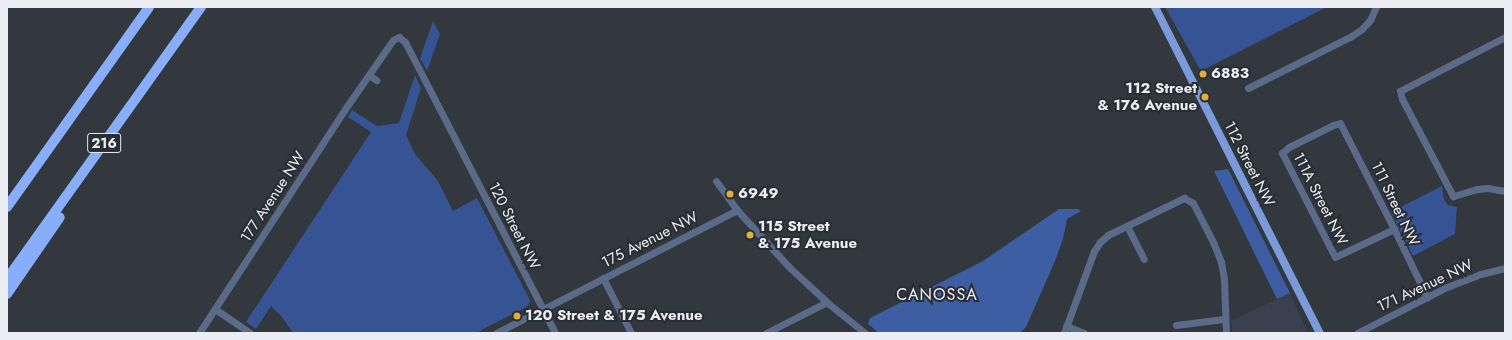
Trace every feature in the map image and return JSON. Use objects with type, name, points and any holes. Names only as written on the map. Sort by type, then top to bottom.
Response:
[{"type":"highway","name":"216","points":[[7,207],[149,7]]},
{"type":"highway","name":"216","points":[[7,279],[201,7]]},
{"type":"highway","points":[[7,196],[72,115]]},
{"type":"highway","points":[[7,294],[95,165],[100,148]]},
{"type":"main road","name":"112 Street NW","points":[[1154,7],[1320,333]]},
{"type":"street","points":[[1248,88],[1350,37],[1362,29],[1370,20],[1376,7]]},
{"type":"street","name":"177 Avenue NW","points":[[199,333],[369,75],[393,40],[399,37]]},
{"type":"street","name":"120 Street NW","points":[[399,37],[405,42],[448,133],[555,333]]},
{"type":"street","points":[[1505,37],[1400,91],[1402,99],[1453,196],[1477,189],[1488,188],[1505,191]]},
{"type":"street","points":[[369,75],[376,80]]},
{"type":"street","name":"111 Street NW","points":[[1282,153],[1289,147],[1340,123],[1427,297]]},
{"type":"street","name":"111A Street NW","points":[[1282,153],[1335,257],[1394,229]]},
{"type":"street","points":[[716,182],[737,210],[788,267],[865,333]]},
{"type":"street","points":[[1084,333],[1065,330],[1096,247],[1105,237],[1179,199],[1187,198],[1193,203],[1216,247],[1224,279],[1224,319],[1226,333]]},
{"type":"street","name":"175 Avenue NW","points":[[496,333],[737,210]]},
{"type":"street","points":[[1127,226],[1144,259]]},
{"type":"street","name":"171 Avenue NW","points":[[1357,333],[1371,330],[1427,297],[1468,278],[1505,268]]},
{"type":"street","points":[[603,278],[631,333]]},
{"type":"street","points":[[1224,279],[1232,279]]},
{"type":"street","points":[[766,333],[827,302]]},
{"type":"street","points":[[215,309],[250,333]]},
{"type":"street","points":[[1176,325],[1224,319]]},
{"type":"shaded area","points":[[1165,7],[1327,7],[1201,71]]},
{"type":"shaded area","points":[[433,21],[440,34],[427,71],[420,58]]},
{"type":"shaded area","points":[[415,75],[421,88],[406,135],[415,154],[438,181],[453,211],[477,198],[530,300],[528,306],[476,333],[293,333],[282,317],[271,306],[256,329],[246,322],[371,132],[348,117],[352,110],[377,126],[399,123]]},
{"type":"shaded area","points":[[1228,169],[1290,293],[1277,299],[1214,171]]},
{"type":"shaded area","points":[[1442,186],[1444,200],[1448,205],[1457,207],[1455,234],[1413,256],[1391,212]]},
{"type":"shaded area","points":[[1059,209],[1078,209],[1081,211],[1067,219],[1063,239],[1055,261],[1026,327],[1020,333],[879,333],[868,324],[870,318],[983,261]]},
{"type":"shaded area","points":[[1290,293],[1308,333],[1233,333],[1231,321]]},
{"type":"place","name":"6883","points":[[1203,74]]},
{"type":"place","name":"112 Street & 176 Avenue","points":[[1205,97]]},
{"type":"place","name":"6949","points":[[730,194]]},
{"type":"place","name":"115 Street & 175 Avenue","points":[[750,235]]},
{"type":"place","name":"120 Street & 175 Avenue","points":[[517,316]]},
{"type":"district","name":"CANOSSA","points":[[937,295]]}]
